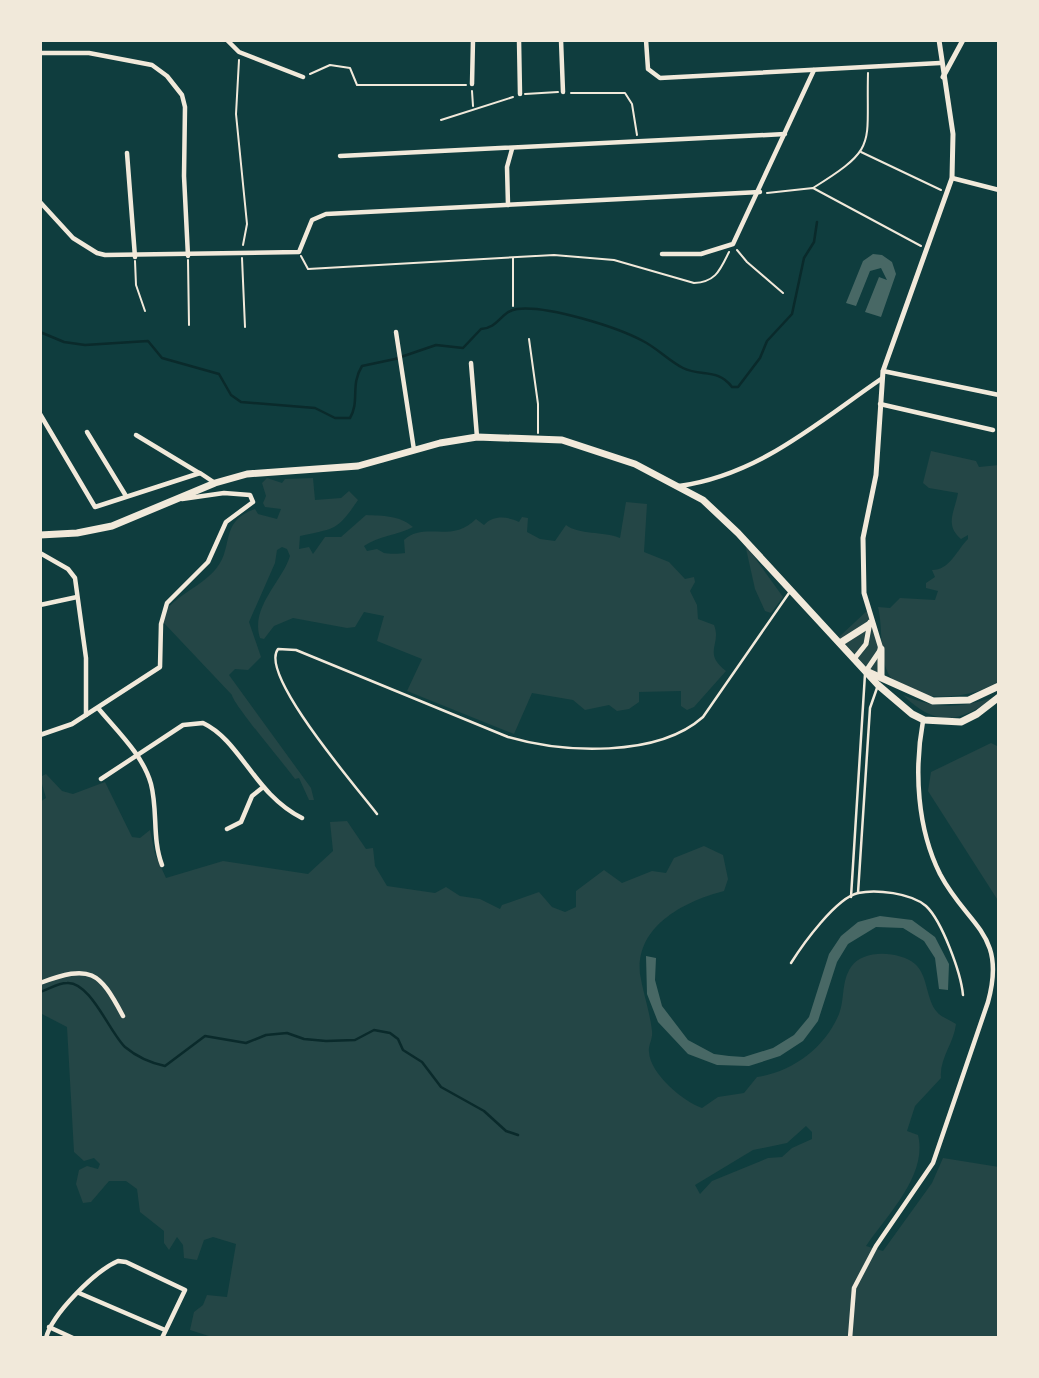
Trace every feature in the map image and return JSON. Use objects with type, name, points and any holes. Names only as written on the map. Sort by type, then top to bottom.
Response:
[{"type":"main road","points":[[40,535],[91,531],[215,483],[261,472],[358,466],[414,450],[477,437],[537,437],[562,440],[607,453],[679,486],[719,514],[878,685],[923,720],[961,722],[977,715],[999,698]]},
{"type":"main road","points":[[840,643],[870,624]]},
{"type":"main road","points":[[881,649],[881,676]]},
{"type":"main road","points":[[866,671],[922,698],[945,702],[969,700],[999,686]]},
{"type":"street","points":[[227,40],[239,52],[303,77]]},
{"type":"street","points":[[472,84],[473,40]]},
{"type":"street","points":[[519,40],[520,94]]},
{"type":"street","points":[[561,40],[563,92]]},
{"type":"street","points":[[646,40],[647,64],[651,73],[660,78],[940,63]]},
{"type":"street","points":[[854,659],[866,644],[870,624],[862,568],[863,538],[876,475],[881,379],[952,178],[953,134],[940,63],[939,40]]},
{"type":"street","points":[[943,77],[963,40]]},
{"type":"street","points":[[40,53],[83,53],[152,65],[167,76],[182,95],[185,107],[184,176],[188,256]]},
{"type":"street","points":[[662,254],[701,254],[733,244],[814,69]]},
{"type":"street","points":[[340,156],[785,134]]},
{"type":"street","points":[[508,205],[506,167],[512,149]]},
{"type":"street","points":[[127,153],[135,257]]},
{"type":"street","points":[[952,178],[999,190]]},
{"type":"street","points":[[40,202],[73,238],[97,253],[135,257],[299,252],[312,220],[326,214],[759,192]]},
{"type":"street","points":[[396,332],[414,450]]},
{"type":"street","points":[[471,363],[477,437]]},
{"type":"street","points":[[883,371],[999,395]]},
{"type":"street","points":[[679,486],[701,483],[752,466],[881,379]]},
{"type":"street","points":[[880,404],[993,430]]},
{"type":"street","points":[[40,414],[95,507],[200,473]]},
{"type":"street","points":[[87,432],[126,496]]},
{"type":"street","points":[[136,435],[215,483]]},
{"type":"street","points":[[40,735],[72,724],[160,667],[161,624],[167,603],[208,562],[226,522],[253,502],[250,495],[240,493],[170,501]]},
{"type":"street","points":[[40,553],[72,573],[86,658],[86,715]]},
{"type":"street","points":[[40,605],[77,597]]},
{"type":"street","points":[[866,671],[875,662],[881,649],[869,609]]},
{"type":"street","points":[[98,708],[145,769],[151,786],[162,866]]},
{"type":"street","points":[[850,1338],[854,1288],[871,1255],[933,1163],[988,1002],[995,963],[987,938],[949,888],[930,849],[919,776],[923,720]]},
{"type":"street","points":[[102,779],[183,725],[204,723],[221,736],[277,804],[302,818]]},
{"type":"street","points":[[227,829],[241,822],[249,800],[262,788]]},
{"type":"street","points":[[40,982],[68,974],[94,975],[102,981],[123,1016]]},
{"type":"street","points":[[46,1338],[49,1327],[62,1308],[118,1261],[126,1262],[185,1290],[162,1338]]},
{"type":"street","points":[[79,1293],[165,1330]]},
{"type":"street","points":[[49,1327],[73,1338]]},
{"type":"lane","points":[[377,814],[288,694],[274,663],[278,649],[296,650],[519,740],[618,748],[657,741],[696,723],[713,706],[791,590]]},
{"type":"lane","points":[[850,897],[866,671]]},
{"type":"lane","points":[[858,893],[870,708],[878,685]]},
{"type":"lane","points":[[791,963],[815,929],[850,897],[858,893],[903,896],[927,907],[959,973],[963,995]]},
{"type":"path","points":[[239,52],[240,87],[236,114],[247,224],[242,255],[245,327]]},
{"type":"path","points":[[303,77],[330,65],[350,68],[357,85],[472,84],[473,107]]},
{"type":"path","points":[[759,192],[813,188],[844,169],[861,152],[868,135],[869,65]]},
{"type":"path","points":[[441,120],[473,107],[520,94],[625,93],[634,112],[637,142]]},
{"type":"path","points":[[861,152],[948,194]]},
{"type":"path","points":[[813,188],[926,248]]},
{"type":"path","points":[[299,252],[308,270],[513,257],[593,257],[700,283],[719,274],[733,244],[747,262],[783,293]]},
{"type":"path","points":[[188,256],[189,325]]},
{"type":"path","points":[[135,257],[136,285],[145,312]]},
{"type":"path","points":[[513,257],[513,306]]},
{"type":"path","points":[[529,339],[540,421],[537,437]]},
{"type":"shaded area","points":[[931,451],[976,461],[979,467],[999,465],[999,681],[957,696],[924,695],[897,684],[885,666],[882,649],[878,607],[890,608],[900,598],[935,600],[938,591],[926,588],[926,583],[935,577],[932,570],[944,567],[968,539],[968,535],[961,539],[953,528],[952,518],[958,493],[929,488],[923,483]]},
{"type":"shaded area","points":[[267,478],[282,483],[285,479],[313,478],[315,500],[341,498],[349,491],[358,500],[335,527],[300,536],[299,549],[309,547],[313,554],[325,537],[341,537],[366,515],[396,518],[413,527],[364,546],[367,551],[377,549],[384,553],[397,554],[405,553],[404,540],[412,535],[457,530],[476,519],[484,525],[496,518],[519,522],[522,517],[528,518],[527,532],[540,539],[555,541],[566,525],[620,538],[626,502],[647,504],[644,552],[669,562],[685,579],[694,577],[695,582],[690,591],[697,605],[698,619],[714,625],[715,659],[726,671],[694,707],[687,710],[681,706],[681,691],[639,692],[639,702],[629,709],[617,711],[609,705],[585,710],[573,700],[532,693],[514,734],[407,691],[422,659],[377,641],[384,616],[364,612],[355,627],[347,628],[293,618],[274,626],[264,639],[260,638],[259,616],[263,605],[290,556],[287,549],[282,547],[277,550],[275,563],[249,622],[261,657],[248,670],[235,669],[229,675],[311,788],[314,800],[309,800],[299,778],[295,779],[232,695],[163,622],[161,616],[174,602],[215,570],[221,562],[231,528],[243,514],[255,509],[258,514],[277,519],[281,509],[265,507],[263,503],[266,496],[262,483]]},
{"type":"shaded area","points":[[745,544],[783,597],[771,613],[765,611],[755,589]]},
{"type":"shaded area","points":[[869,609],[876,625],[881,683],[839,637]]},
{"type":"shaded area","points":[[903,695],[927,703],[950,706],[997,696],[972,711],[950,718],[928,713]]},
{"type":"shaded area","points":[[991,743],[999,747],[999,902],[928,791],[931,772]]},
{"type":"shaded area","points":[[46,774],[62,791],[73,794],[105,782],[132,837],[140,838],[150,830],[155,854],[166,878],[223,861],[308,874],[333,851],[330,822],[347,821],[366,849],[373,848],[375,866],[387,886],[435,893],[446,887],[460,896],[480,899],[500,909],[502,905],[539,892],[552,907],[565,912],[576,907],[576,891],[604,870],[622,883],[652,871],[666,873],[674,858],[704,846],[723,855],[728,879],[724,891],[694,901],[666,918],[654,929],[641,957],[640,974],[652,1031],[649,1049],[651,1060],[669,1086],[686,1100],[702,1108],[718,1097],[744,1093],[757,1077],[783,1070],[816,1048],[839,1014],[846,979],[857,961],[872,955],[891,954],[915,964],[925,981],[933,1007],[956,1024],[942,1064],[941,1078],[915,1106],[907,1131],[918,1135],[917,1165],[911,1180],[904,1194],[866,1246],[883,1251],[932,1183],[943,1158],[999,1167],[999,1338],[215,1338],[190,1330],[194,1312],[203,1305],[207,1295],[227,1297],[236,1244],[213,1237],[204,1240],[197,1260],[184,1258],[183,1245],[177,1237],[169,1250],[164,1243],[164,1231],[140,1212],[137,1189],[126,1181],[109,1181],[91,1202],[83,1203],[76,1184],[79,1170],[87,1166],[98,1169],[100,1164],[94,1158],[84,1161],[74,1152],[67,1027],[40,1013],[40,802],[46,798],[40,777]],"holes":[[[806,1126],[812,1132],[812,1139],[792,1148],[782,1157],[768,1158],[712,1181],[700,1194],[695,1185],[753,1150],[787,1143]]]},
{"type":"building","points":[[873,254],[882,255],[892,262],[896,274],[881,317],[865,312],[879,277],[887,280],[881,268],[870,271],[856,306],[846,303],[863,261]]},
{"type":"building","points":[[880,916],[912,920],[935,937],[949,964],[948,990],[939,989],[935,958],[924,941],[903,928],[876,927],[848,944],[837,962],[818,1021],[803,1041],[780,1056],[749,1066],[717,1065],[688,1054],[658,1022],[647,994],[646,956],[656,958],[655,980],[662,1006],[688,1040],[714,1054],[729,1056],[744,1057],[773,1048],[794,1035],[809,1017],[829,954],[841,936],[858,922]]},
{"type":"waterway","points":[[40,332],[64,342],[85,345],[148,341],[162,358],[219,374],[231,395],[241,402],[315,408],[335,418],[350,418],[356,380],[362,366],[395,359],[436,345],[463,348],[481,329],[492,326],[507,313],[517,309],[546,310],[617,330],[648,344],[683,368],[721,377],[732,387],[738,387],[760,358],[767,341],[792,314],[804,258],[814,242],[817,222]]},
{"type":"waterway","points":[[40,992],[64,983],[84,990],[125,1047],[144,1059],[165,1066],[205,1036],[246,1043],[266,1035],[287,1033],[304,1039],[326,1041],[355,1040],[374,1030],[390,1033],[398,1039],[403,1050],[422,1062],[441,1087],[484,1111],[506,1131],[518,1135]]}]
